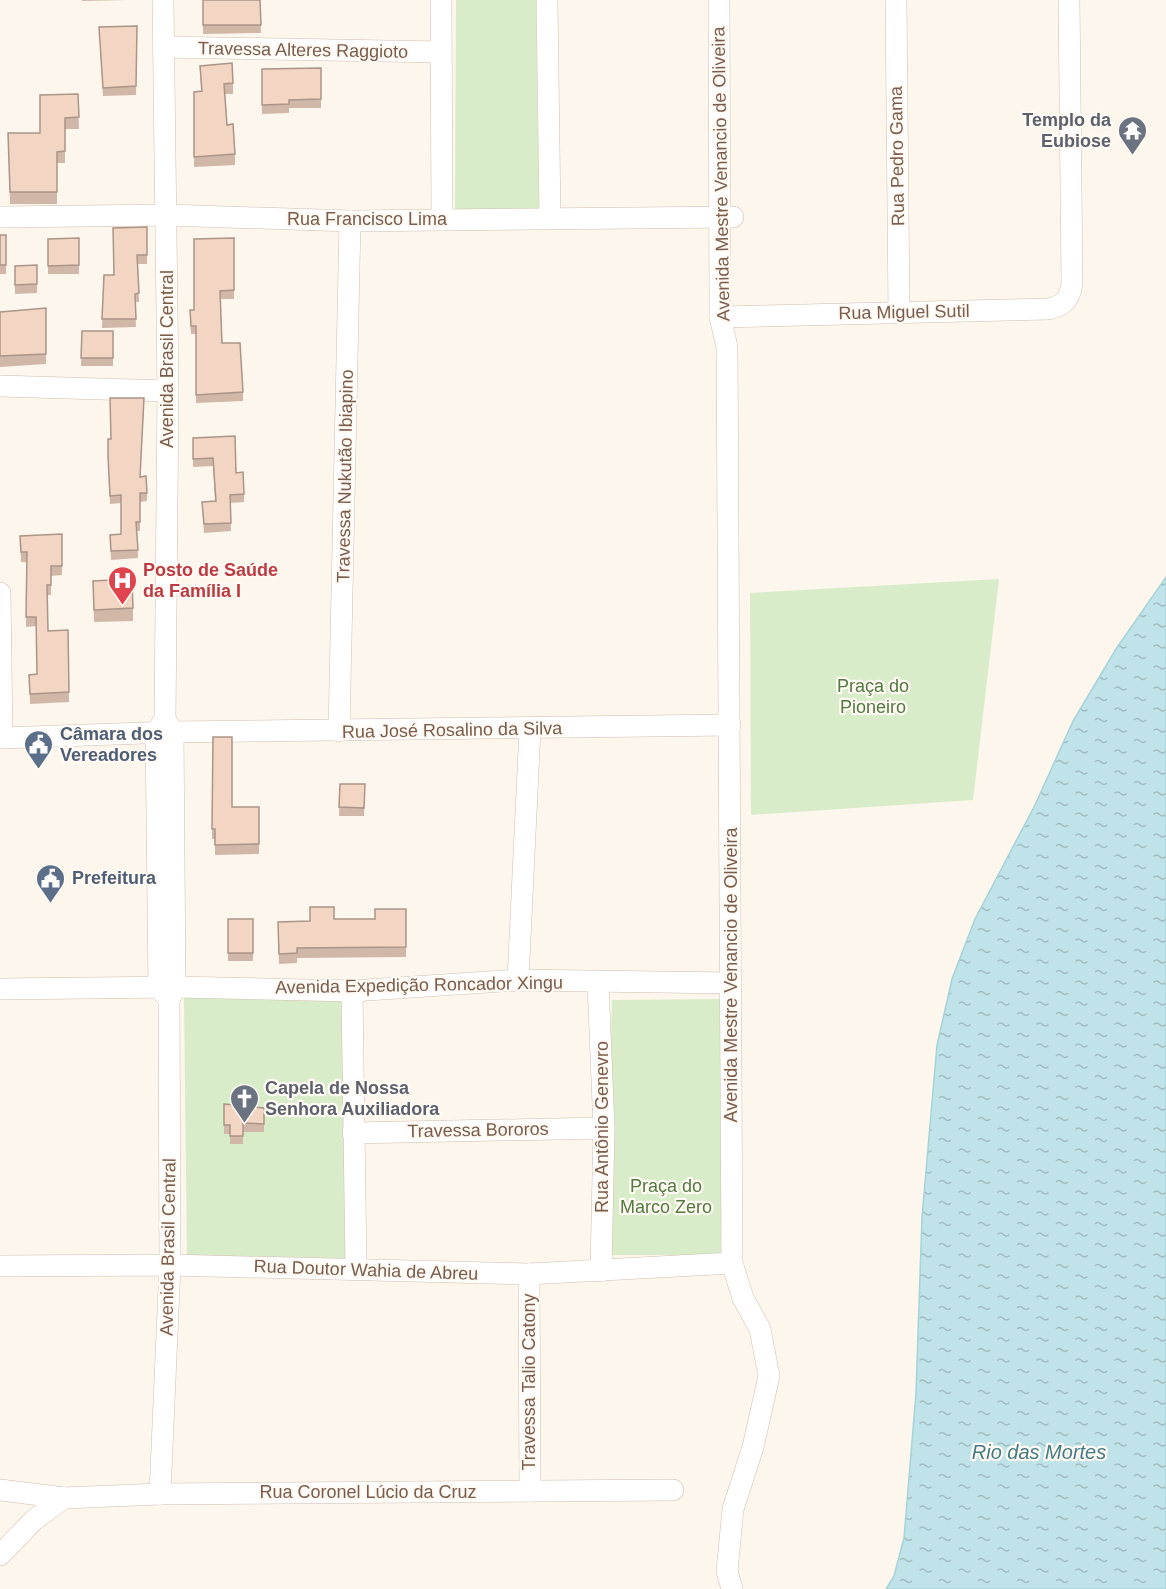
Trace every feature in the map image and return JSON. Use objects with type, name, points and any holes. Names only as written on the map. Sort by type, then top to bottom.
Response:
[{"type":"street","name":"Avenida Brasil Central","points":[[160,1494],[170,1265],[165,728],[168,391],[164,0]]},
{"type":"street","points":[[441,0],[442,220]]},
{"type":"street","points":[[547,0],[550,218]]},
{"type":"street","name":"Avenida Mestre Venancio de Oliveira","points":[[719,0],[727,217]]},
{"type":"street","name":"Avenida Mestre Venancio de Oliveira","points":[[732,0],[727,217],[732,1263],[742,1298],[760,1329],[769,1376],[753,1448],[733,1509],[727,1571],[732,1589]]},
{"type":"street","name":"Rua Pedro Gama","points":[[896,0],[899,312]]},
{"type":"street","name":"Rua Miguel Sutil","points":[[727,317],[1048,309],[1059,307],[1066,302],[1071,295],[1072,283],[1069,0]]},
{"type":"street","name":"Travessa Alteres Raggioto","points":[[164,47],[441,52]]},
{"type":"street","name":"Rua Francisco Lima","points":[[0,217],[167,215],[350,221],[727,217]]},
{"type":"street","name":"Travessa Nukutão Ibiapino","points":[[339,731],[350,221]]},
{"type":"street","points":[[0,386],[168,391]]},
{"type":"street","points":[[0,593],[1,737]]},
{"type":"street","name":"Rua José Rosalino da Silva","points":[[1,737],[165,728],[339,731],[730,725]]},
{"type":"street","points":[[518,980],[530,729]]},
{"type":"street","name":"Avenida Expedição Roncador Xingu","points":[[0,989],[352,991],[518,980],[598,983],[730,983]]},
{"type":"street","name":"Rua Antônio Genevro","points":[[598,983],[604,1128],[601,1271]]},
{"type":"street","points":[[352,991],[352,1133],[356,1268]]},
{"type":"street","name":"Travessa Bororos","points":[[352,1133],[604,1128]]},
{"type":"street","name":"Rua Doutor Wahia de Abreu","points":[[0,1266],[170,1265],[529,1274],[732,1263]]},
{"type":"street","name":"Travessa Talio Catony","points":[[529,1274],[530,1491]]},
{"type":"street","name":"Rua Coronel Lúcio da Cruz","points":[[0,1490],[64,1498],[160,1494],[673,1490]]},
{"type":"street","points":[[0,1555],[34,1520],[64,1498]]},
{"type":"green space","points":[[456,0],[536,0],[539,209],[455,209]]},
{"type":"green space","name":"Praça do Pioneiro","points":[[999,579],[973,800],[751,815],[750,593]]},
{"type":"green space","points":[[348,997],[349,1259],[187,1260],[184,998]]},
{"type":"green space","name":"Praça do Marco Zero","points":[[721,999],[728,1255],[606,1255],[612,1000]]},
{"type":"water","name":"Rio das Mortes","points":[[1166,577],[1166,1589],[886,1589],[894,1576],[904,1538],[916,1393],[922,1217],[937,1045],[952,979],[975,919],[1035,805],[1073,721],[1116,649]]},
{"type":"building","points":[[203,0],[260,0],[261,25],[203,25]]},
{"type":"building","points":[[137,26],[136,86],[103,88],[99,27]]},
{"type":"building","points":[[232,63],[233,83],[224,84],[227,125],[233,124],[235,154],[194,157],[194,92],[202,91],[200,66]]},
{"type":"building","points":[[321,68],[321,99],[289,100],[289,104],[262,105],[262,69]]},
{"type":"building","points":[[78,94],[79,117],[65,118],[65,151],[57,152],[57,192],[10,192],[8,133],[40,133],[40,95]]},
{"type":"building","points":[[147,227],[147,255],[137,255],[139,293],[135,294],[136,319],[102,319],[104,275],[114,275],[113,228]]},
{"type":"building","points":[[0,235],[6,235],[6,265],[0,265]]},
{"type":"building","points":[[79,238],[79,265],[48,266],[48,239]]},
{"type":"building","points":[[234,238],[234,290],[220,291],[222,343],[240,343],[243,392],[196,395],[196,326],[191,326],[190,310],[194,310],[194,239]]},
{"type":"building","points":[[37,265],[37,284],[15,285],[15,266]]},
{"type":"building","points":[[46,308],[46,354],[0,356],[0,312]]},
{"type":"building","points":[[82,331],[113,331],[113,358],[81,358]]},
{"type":"building","points":[[110,398],[144,398],[140,477],[146,476],[147,493],[140,493],[140,522],[136,522],[138,550],[111,551],[110,535],[121,534],[121,495],[110,496],[108,439],[111,439]]},
{"type":"building","points":[[235,436],[236,473],[243,472],[244,494],[230,495],[231,523],[204,524],[202,502],[216,501],[213,458],[193,459],[193,438]]},
{"type":"building","points":[[62,534],[62,566],[51,566],[51,585],[47,585],[48,631],[68,630],[69,692],[30,694],[29,675],[37,674],[36,617],[26,617],[27,552],[21,552],[20,536]]},
{"type":"building","points":[[132,579],[133,608],[94,610],[93,581]]},
{"type":"building","points":[[213,737],[232,737],[232,807],[259,807],[259,844],[215,845],[215,829],[212,829]]},
{"type":"building","points":[[340,784],[365,784],[364,808],[339,807]]},
{"type":"building","points":[[310,907],[334,907],[334,919],[375,919],[375,909],[406,909],[406,947],[297,948],[297,953],[279,954],[278,922],[310,921]]},
{"type":"building","points":[[228,919],[253,919],[253,953],[228,953]]},
{"type":"building","name":"Capela de Nossa Senhora Auxiliadora","points":[[224,1104],[264,1108],[264,1124],[243,1123],[243,1136],[230,1136],[230,1125],[224,1125]]},
{"type":"place","name":"Templo da Eubiose","points":[[1132,156]]},
{"type":"place","name":"Posto de Saúde da Família I","points":[[122,606]]},
{"type":"place","name":"Câmara dos Vereadores","points":[[39,770]]},
{"type":"place","name":"Prefeitura","points":[[51,904]]},
{"type":"place","name":"Capela de Nossa Senhora Auxiliadora","points":[[244,1124]]}]
